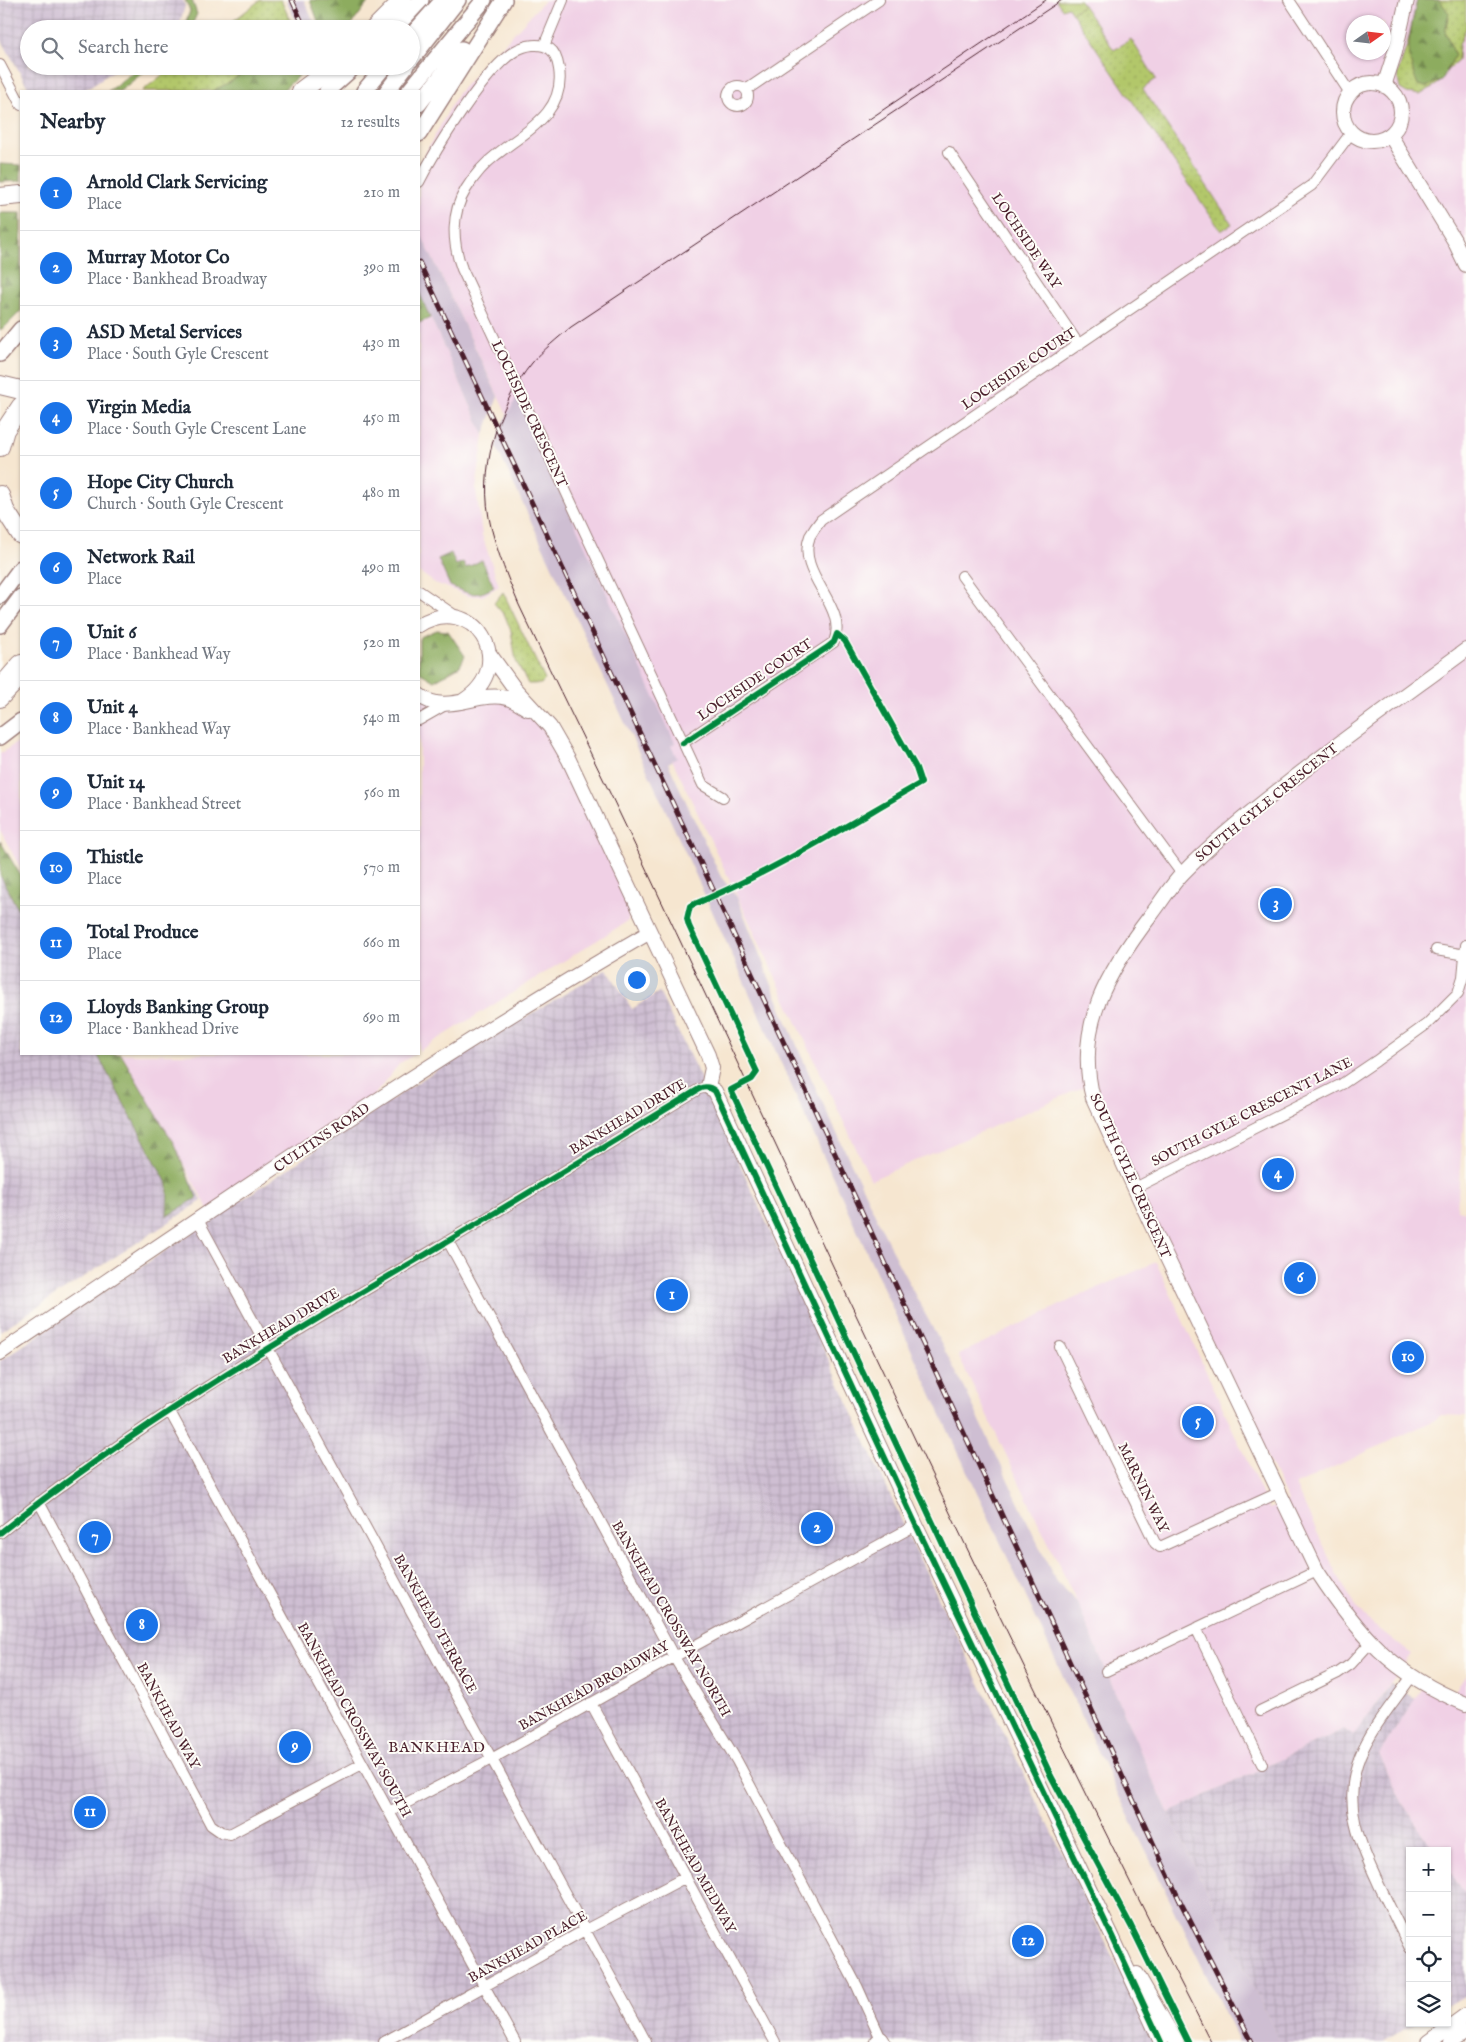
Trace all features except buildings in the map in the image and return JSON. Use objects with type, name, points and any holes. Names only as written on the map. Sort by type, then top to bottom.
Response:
[{"type":"highway","points":[[383,20],[403,0]]},
{"type":"highway","points":[[302,90],[322,75]]},
{"type":"highway","points":[[0,196],[20,195]]},
{"type":"highway","points":[[0,386],[20,390]]},
{"type":"highway","points":[[0,447],[5,430],[20,408]]},
{"type":"highway","points":[[0,495],[5,510],[20,533]]},
{"type":"highway","points":[[0,688],[20,665]]},
{"type":"main road","points":[[402,20],[421,0]]},
{"type":"main road","points":[[420,26],[443,0]]},
{"type":"main road","points":[[420,49],[458,0]]},
{"type":"main road","points":[[410,90],[484,0]]},
{"type":"main road","points":[[420,103],[503,0]]},
{"type":"main road","points":[[420,132],[503,0]]},
{"type":"main road","points":[[328,90],[345,75]]},
{"type":"main road","points":[[365,90],[377,75]]},
{"type":"main road","points":[[388,90],[399,75]]},
{"type":"main road","points":[[0,354],[18,333]]},
{"type":"main road","points":[[0,596],[20,569]]},
{"type":"main road","points":[[0,625],[20,598]]},
{"type":"main road","points":[[0,737],[20,723]]},
{"type":"street","points":[[420,180],[455,122],[497,67],[514,52],[525,47],[544,46],[562,0]]},
{"type":"street","points":[[746,90],[879,0]]},
{"type":"street","points":[[1289,0],[1350,93]]},
{"type":"street","points":[[1384,86],[1395,52],[1407,0]]},
{"type":"street","name":"LOCHSIDE CRESCENT","points":[[544,46],[552,50],[559,67],[559,90],[556,102],[550,111],[538,122],[483,166],[465,190],[458,206],[455,222],[456,254],[703,785],[723,798]]},
{"type":"street","points":[[0,65],[20,104]]},
{"type":"street","points":[[1377,84],[1384,86],[1395,95],[1400,109],[1399,123],[1390,135],[1377,141],[1370,141],[1351,133],[1342,113],[1350,93],[1362,85],[1377,84]]},
{"type":"street","name":"LOCHSIDE COURT","points":[[683,743],[834,642],[837,634],[835,618],[813,572],[808,554],[810,537],[821,520],[1312,185],[1351,133]]},
{"type":"street","points":[[1390,135],[1454,240],[1466,264]]},
{"type":"street","name":"LOCHSIDE WAY","points":[[949,152],[1079,345]]},
{"type":"street","points":[[962,576],[1182,874]]},
{"type":"street","points":[[420,592],[478,630],[485,640],[490,653],[515,689],[550,727],[560,742],[711,1062],[712,1074],[708,1087]]},
{"type":"street","points":[[420,625],[436,617],[457,617]]},
{"type":"street","name":"SOUTH GYLE CRESCENT","points":[[1466,650],[1313,763],[1260,805],[1182,874],[1116,964],[1100,998],[1090,1033],[1087,1053],[1088,1080],[1093,1098],[1134,1188],[1317,1570],[1342,1609],[1388,1659],[1439,1693],[1466,1704]]},
{"type":"street","points":[[463,701],[475,693],[484,682],[489,668],[490,653]]},
{"type":"street","points":[[0,700],[20,680]]},
{"type":"street","points":[[420,696],[434,703],[447,704],[507,698],[539,716]]},
{"type":"street","points":[[420,719],[447,704]]},
{"type":"street","name":"CULTINS ROAD","points":[[0,1353],[412,1077],[577,974],[650,932]]},
{"type":"street","name":"SOUTH GYLE CRESCENT LANE","points":[[1134,1188],[1342,1084],[1367,1068],[1427,1024],[1458,993],[1462,984],[1466,945]]},
{"type":"street","points":[[1436,950],[1466,955]]},
{"type":"street","name":"BANKHEAD DRIVE","points":[[0,1533],[39,1502],[170,1410],[269,1347],[448,1242],[699,1089],[708,1087],[715,1091],[916,1525],[1161,2042]]},
{"type":"street","name":"BANKHEAD TERRACE","points":[[198,1220],[269,1347],[646,2042]]},
{"type":"street","name":"BANKHEAD CROSSWAY NORTH","points":[[448,1242],[674,1657],[738,1760],[856,1986],[880,2041]]},
{"type":"street","name":"MARNIN WAY","points":[[1060,1347],[1155,1543],[1160,1547],[1280,1492]]},
{"type":"street","name":"BANKHEAD CROSSWAY SOUTH","points":[[170,1410],[514,2042]]},
{"type":"street","name":"BANKHEAD WAY","points":[[39,1502],[211,1825],[221,1832],[230,1834],[362,1764]]},
{"type":"street","name":"BANKHEAD BROADWAY","points":[[389,1812],[493,1758],[916,1525]]},
{"type":"street","points":[[1106,1670],[1317,1570]]},
{"type":"street","points":[[1196,1628],[1262,1764]]},
{"type":"street","points":[[1260,1711],[1338,1673],[1351,1664],[1371,1642]]},
{"type":"street","points":[[1406,1940],[1363,1850],[1356,1831],[1353,1796],[1355,1769],[1361,1754],[1378,1725],[1412,1676]]},
{"type":"street","name":"BANKHEAD MEDWAY","points":[[591,1703],[775,2042]]},
{"type":"street","name":"BANKHEAD PLACE","points":[[384,2042],[484,1988],[585,1930],[686,1877]]},
{"type":"street","name":"BANKHEAD DRIVE","points":[[1112,1936],[1143,1984],[1176,2042]]},
{"type":"street","points":[[1429,2042],[1466,2015]]},
{"type":"street","points":[[1451,2042],[1466,2032]]},
{"type":"shaded area","points":[[0,0],[183,0],[185,6],[181,20],[20,20],[20,73],[0,37]]},
{"type":"shaded area","points":[[286,0],[304,0],[313,20],[295,20]]},
{"type":"shaded area","points":[[545,0],[1466,0],[1466,1086],[1457,1210],[1466,1212],[1466,1416],[1441,1415],[1433,1421],[1295,1485],[1339,1579],[1356,1606],[1367,1619],[1411,1654],[1353,1737],[1344,1729],[1169,1813],[1149,1772],[1077,1602],[958,1355],[1073,1299],[1156,1262],[1269,1509],[1288,1501],[1088,1085],[871,1180],[420,232],[420,163],[458,93]]},
{"type":"shaded area","points":[[21,75],[107,75],[85,90],[29,90]]},
{"type":"shaded area","points":[[420,232],[498,396],[484,435],[420,294]]},
{"type":"shaded area","points":[[420,294],[484,435],[476,489],[482,535],[499,586],[483,596],[468,596],[435,583],[420,573]]},
{"type":"shaded area","points":[[517,397],[675,743],[671,746],[677,758],[668,763],[721,877],[737,897],[811,1078],[895,1257],[965,1389],[1056,1582],[1077,1602],[1149,1772],[1280,2042],[1239,2042],[1119,1796],[945,1424],[687,856],[496,446],[501,427]]},
{"type":"shaded area","points":[[420,696],[501,697],[539,716],[626,878],[630,910],[628,921],[420,1050]]},
{"type":"shaded area","points":[[20,741],[20,867],[0,830],[0,754]]},
{"type":"shaded area","points":[[0,841],[20,874],[20,1055],[122,1055],[202,1201],[0,1331]]},
{"type":"shaded area","points":[[607,969],[632,1009],[659,992],[709,1096],[910,1539],[1154,2042],[0,2042],[0,1361],[433,1072]]},
{"type":"shaded area","points":[[123,1055],[413,1055],[400,1063],[360,1113],[210,1212]]},
{"type":"shaded area","points":[[1466,1675],[1466,1895],[1451,1874],[1451,1847],[1432,1847],[1403,1804],[1379,1754],[1427,1680],[1453,1694]]},
{"type":"shaded area","points":[[1391,1684],[1415,1699],[1379,1754],[1403,1804],[1432,1847],[1406,1847],[1406,2027],[1409,2027],[1382,2042],[1280,2042],[1169,1813],[1344,1729],[1353,1736]]},
{"type":"shaded area","points":[[1451,1874],[1466,1895],[1466,1995],[1451,2004]]},
{"type":"green space","points":[[185,0],[192,0],[197,14],[194,20],[186,20],[190,11]]},
{"type":"green space","points":[[260,0],[281,0],[290,20],[234,20]]},
{"type":"green space","points":[[310,0],[370,0],[355,20],[318,20]]},
{"type":"green space","points":[[1056,0],[1080,0],[1083,5],[1072,13],[1068,7],[1062,9]]},
{"type":"green space","points":[[1417,0],[1466,0],[1466,28],[1459,45],[1458,61],[1445,72],[1439,83],[1420,95],[1407,93],[1400,89],[1397,75],[1407,45]]},
{"type":"green space","points":[[1417,0],[1439,0],[1449,13],[1445,32],[1455,55],[1442,80],[1426,87],[1418,85],[1409,52],[1410,33]]},
{"type":"green space","points":[[1083,5],[1114,50],[1131,39],[1156,79],[1143,89],[1232,224],[1221,231],[1072,13]]},
{"type":"green space","points":[[129,75],[140,75],[121,90],[109,90]]},
{"type":"green space","points":[[162,75],[239,75],[215,90],[143,90]]},
{"type":"green space","points":[[239,75],[299,75],[283,90],[215,90]]},
{"type":"green space","points":[[0,164],[20,165],[20,181],[0,182]]},
{"type":"green space","points":[[0,213],[20,213],[20,312],[0,330]]},
{"type":"green space","points":[[420,294],[430,318],[420,323]]},
{"type":"green space","points":[[451,553],[456,565],[463,562],[466,568],[482,560],[494,587],[482,593],[472,594],[450,586],[438,559]]},
{"type":"green space","points":[[503,592],[545,680],[541,684],[528,684],[516,661],[511,631],[505,616],[494,603]]},
{"type":"green space","points":[[437,630],[448,631],[465,656],[460,666],[434,681],[420,673],[420,637]]},
{"type":"green space","points":[[0,841],[20,874],[20,913],[0,875]]},
{"type":"green space","points":[[98,1055],[122,1055],[174,1144],[197,1198],[167,1216],[168,1185]]},
{"type":"tram line","points":[[868,120],[1046,0]]},
{"type":"tram line","points":[[1062,0],[571,327],[551,344],[532,363],[520,380],[500,419],[493,440],[489,462],[487,506],[497,547],[519,605],[626,826],[992,1600],[1211,2042]]},
{"type":"railway","points":[[292,0],[301,20]]},
{"type":"railway","points":[[420,264],[711,885],[1179,1899],[1252,2042]]},
{"type":"cycle path","points":[[683,743],[828,647],[834,642],[837,634],[845,641],[916,768],[921,783],[779,864],[690,906],[687,919],[757,1072],[752,1079],[731,1090],[1051,1776],[1131,1926],[1188,2042]]},
{"type":"cycle path","points":[[0,1533],[103,1456],[209,1385],[699,1089],[705,1087],[711,1089],[715,1091],[916,1525],[1161,2042]]},
{"type":"place","name":"ASD Metal Services","points":[[1276,904]]},
{"type":"place","name":"Virgin Media","points":[[1278,1174]]},
{"type":"place","name":"Network Rail","points":[[1300,1278]]},
{"type":"place","name":"Arnold Clark Servicing","points":[[672,1295]]},
{"type":"place","name":"Thistle","points":[[1408,1357]]},
{"type":"place","name":"Hope City Church","points":[[1198,1422]]},
{"type":"place","name":"Murray Motor Co","points":[[817,1528]]},
{"type":"place","name":"Unit 6","points":[[95,1537]]},
{"type":"place","name":"Unit 4","points":[[142,1625]]},
{"type":"place","name":"Unit 14","points":[[295,1747]]},
{"type":"place","name":"Total Produce","points":[[90,1812]]},
{"type":"place","name":"Lloyds Banking Group","points":[[1028,1941]]},
{"type":"district","name":"BANKHEAD","points":[[437,1747]]}]
